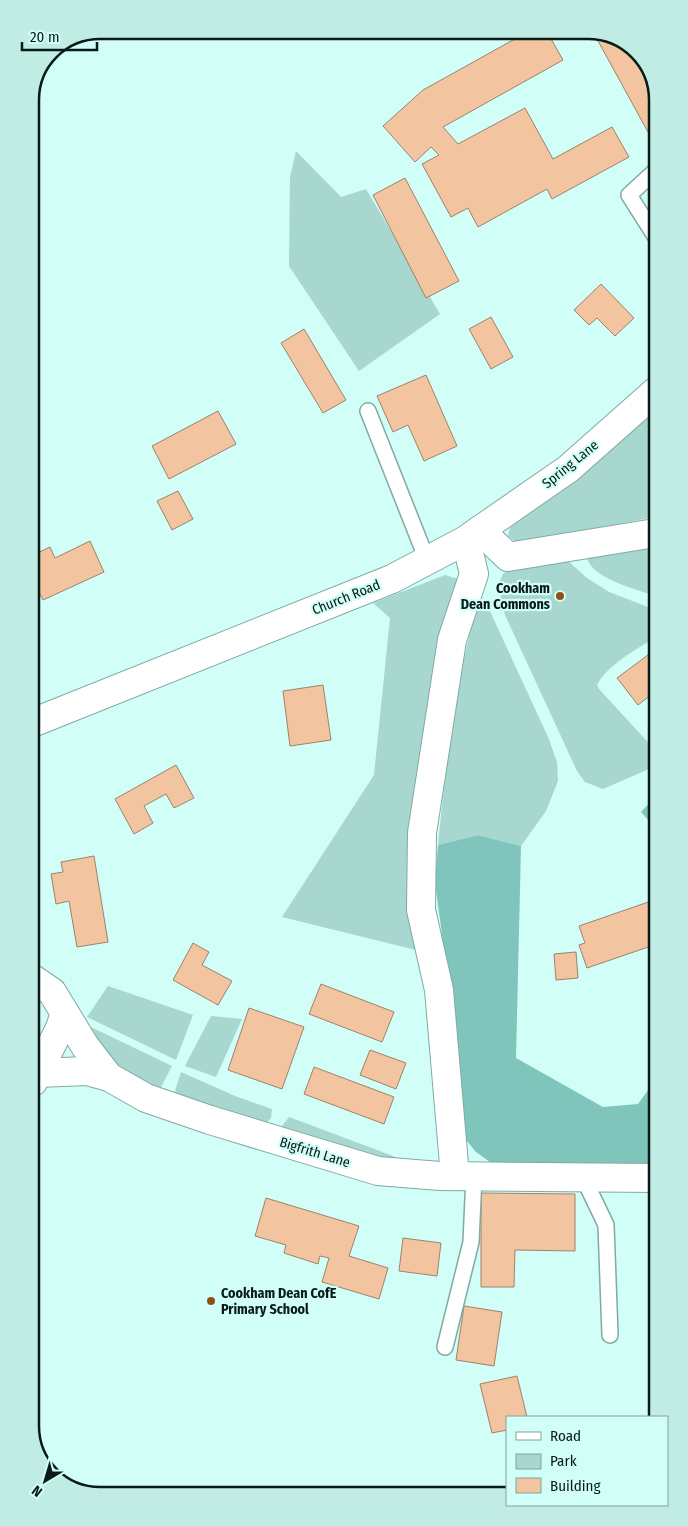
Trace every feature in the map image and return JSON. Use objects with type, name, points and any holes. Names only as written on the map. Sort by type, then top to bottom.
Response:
[{"type":"street","name":"Spring Lane","points":[[473,535],[568,469],[649,397]]},
{"type":"street","points":[[473,535],[508,557],[649,534]]},
{"type":"street","points":[[465,1176],[439,990],[421,910],[422,834],[452,640],[474,574],[473,535]]},
{"type":"street","name":"Church Road","points":[[39,720],[392,579],[473,535]]},
{"type":"street","name":"Bigfrith Lane","points":[[39,984],[52,992],[85,1046],[109,1077],[146,1098],[210,1120],[378,1171],[465,1176],[649,1178]]},
{"type":"street","points":[[39,1070],[65,1014]]},
{"type":"street","points":[[39,1077],[87,1071],[109,1077]]},
{"type":"lane","points":[[649,177],[629,195],[649,227]]},
{"type":"lane","points":[[368,410],[427,560]]},
{"type":"lane","points":[[445,1346],[471,1242],[465,1176]]},
{"type":"lane","points":[[583,1177],[606,1224],[610,1335]]},
{"type":"green space","points":[[296,151],[341,197],[366,189],[440,314],[359,371],[289,266],[290,177]]},
{"type":"green space","points":[[649,415],[649,518],[517,543],[508,536],[511,523]]},
{"type":"green space","points":[[649,539],[649,594],[601,574],[589,563],[586,552]]},
{"type":"green space","points":[[566,559],[587,578],[609,592],[649,607],[649,641],[615,664],[597,685],[649,743],[649,769],[603,789],[585,782],[577,771],[505,615],[498,585],[503,574],[515,566]]},
{"type":"green space","points":[[445,575],[458,579],[408,885],[416,950],[282,917],[374,775],[390,618],[373,603]]},
{"type":"green space","points":[[482,598],[488,607],[548,737],[557,762],[558,781],[546,811],[521,846],[478,835],[438,845],[458,683],[478,600]]},
{"type":"green space","points":[[108,986],[193,1015],[176,1060],[87,1017]]},
{"type":"green space","points":[[211,1016],[242,1019],[216,1077],[185,1066]]},
{"type":"green space","points":[[91,1027],[172,1066],[159,1091],[131,1077],[104,1049]]},
{"type":"green space","points":[[181,1072],[235,1096],[272,1109],[271,1118],[263,1127],[181,1099],[175,1091]]},
{"type":"green space","points":[[289,1117],[425,1168],[287,1135],[282,1126]]},
{"type":"shaded area","points":[[649,803],[649,821],[641,812]]},
{"type":"shaded area","points":[[478,835],[521,846],[516,1058],[603,1107],[638,1104],[649,1089],[649,1173],[586,1166],[490,1162],[476,1152],[467,1141],[458,1112],[452,1007],[435,883],[438,845]]},
{"type":"building","points":[[515,39],[551,39],[563,60],[443,127],[458,144],[525,108],[553,159],[612,127],[629,157],[552,199],[547,189],[478,227],[468,208],[451,217],[422,164],[439,155],[431,147],[415,162],[383,126],[423,90]]},
{"type":"building","points":[[597,40],[612,43],[625,51],[641,69],[649,92],[648,132]]},
{"type":"building","points":[[405,178],[459,281],[426,298],[373,195]]},
{"type":"building","points":[[601,284],[634,318],[615,336],[597,318],[589,325],[574,310]]},
{"type":"building","points":[[491,317],[513,357],[491,369],[469,329]]},
{"type":"building","points":[[304,329],[346,400],[323,413],[281,343]]},
{"type":"building","points":[[426,375],[457,446],[424,461],[408,425],[393,432],[377,396]]},
{"type":"building","points":[[218,411],[236,444],[169,479],[152,446]]},
{"type":"building","points":[[178,491],[193,519],[172,530],[157,501]]},
{"type":"building","points":[[90,541],[104,572],[43,600],[39,592],[39,552],[50,547],[55,558]]},
{"type":"building","points":[[649,654],[649,696],[638,705],[617,678]]},
{"type":"building","points":[[323,685],[331,740],[290,746],[283,691]]},
{"type":"building","points":[[176,765],[194,798],[174,808],[166,794],[144,806],[153,823],[134,834],[115,799]]},
{"type":"building","points":[[94,856],[108,942],[77,947],[69,901],[56,904],[51,874],[63,872],[61,862]]},
{"type":"building","points":[[649,902],[649,947],[587,968],[579,945],[585,943],[579,926]]},
{"type":"building","points":[[193,943],[209,952],[202,965],[232,981],[218,1005],[173,980]]},
{"type":"building","points":[[576,952],[578,978],[556,980],[554,954]]},
{"type":"building","points":[[321,984],[394,1012],[382,1042],[309,1014]]},
{"type":"building","points":[[249,1008],[304,1027],[282,1089],[228,1070]]},
{"type":"building","points":[[370,1050],[406,1063],[396,1089],[360,1075]]},
{"type":"building","points":[[314,1067],[394,1097],[384,1124],[304,1094]]},
{"type":"building","points":[[481,1193],[575,1194],[575,1251],[515,1250],[514,1287],[481,1287]]},
{"type":"building","points":[[266,1198],[359,1226],[349,1256],[388,1268],[379,1299],[322,1282],[329,1258],[320,1256],[318,1264],[284,1253],[286,1245],[255,1236]]},
{"type":"building","points":[[403,1238],[441,1243],[437,1276],[399,1271]]},
{"type":"building","points":[[464,1306],[502,1312],[494,1366],[456,1360]]},
{"type":"building","points":[[517,1376],[527,1416],[506,1416],[506,1430],[492,1433],[480,1384]]},
{"type":"place","name":"Cookham Dean Commons","points":[[560,596]]},
{"type":"place","name":"Cookham Dean CofE Primary School","points":[[211,1301]]}]
